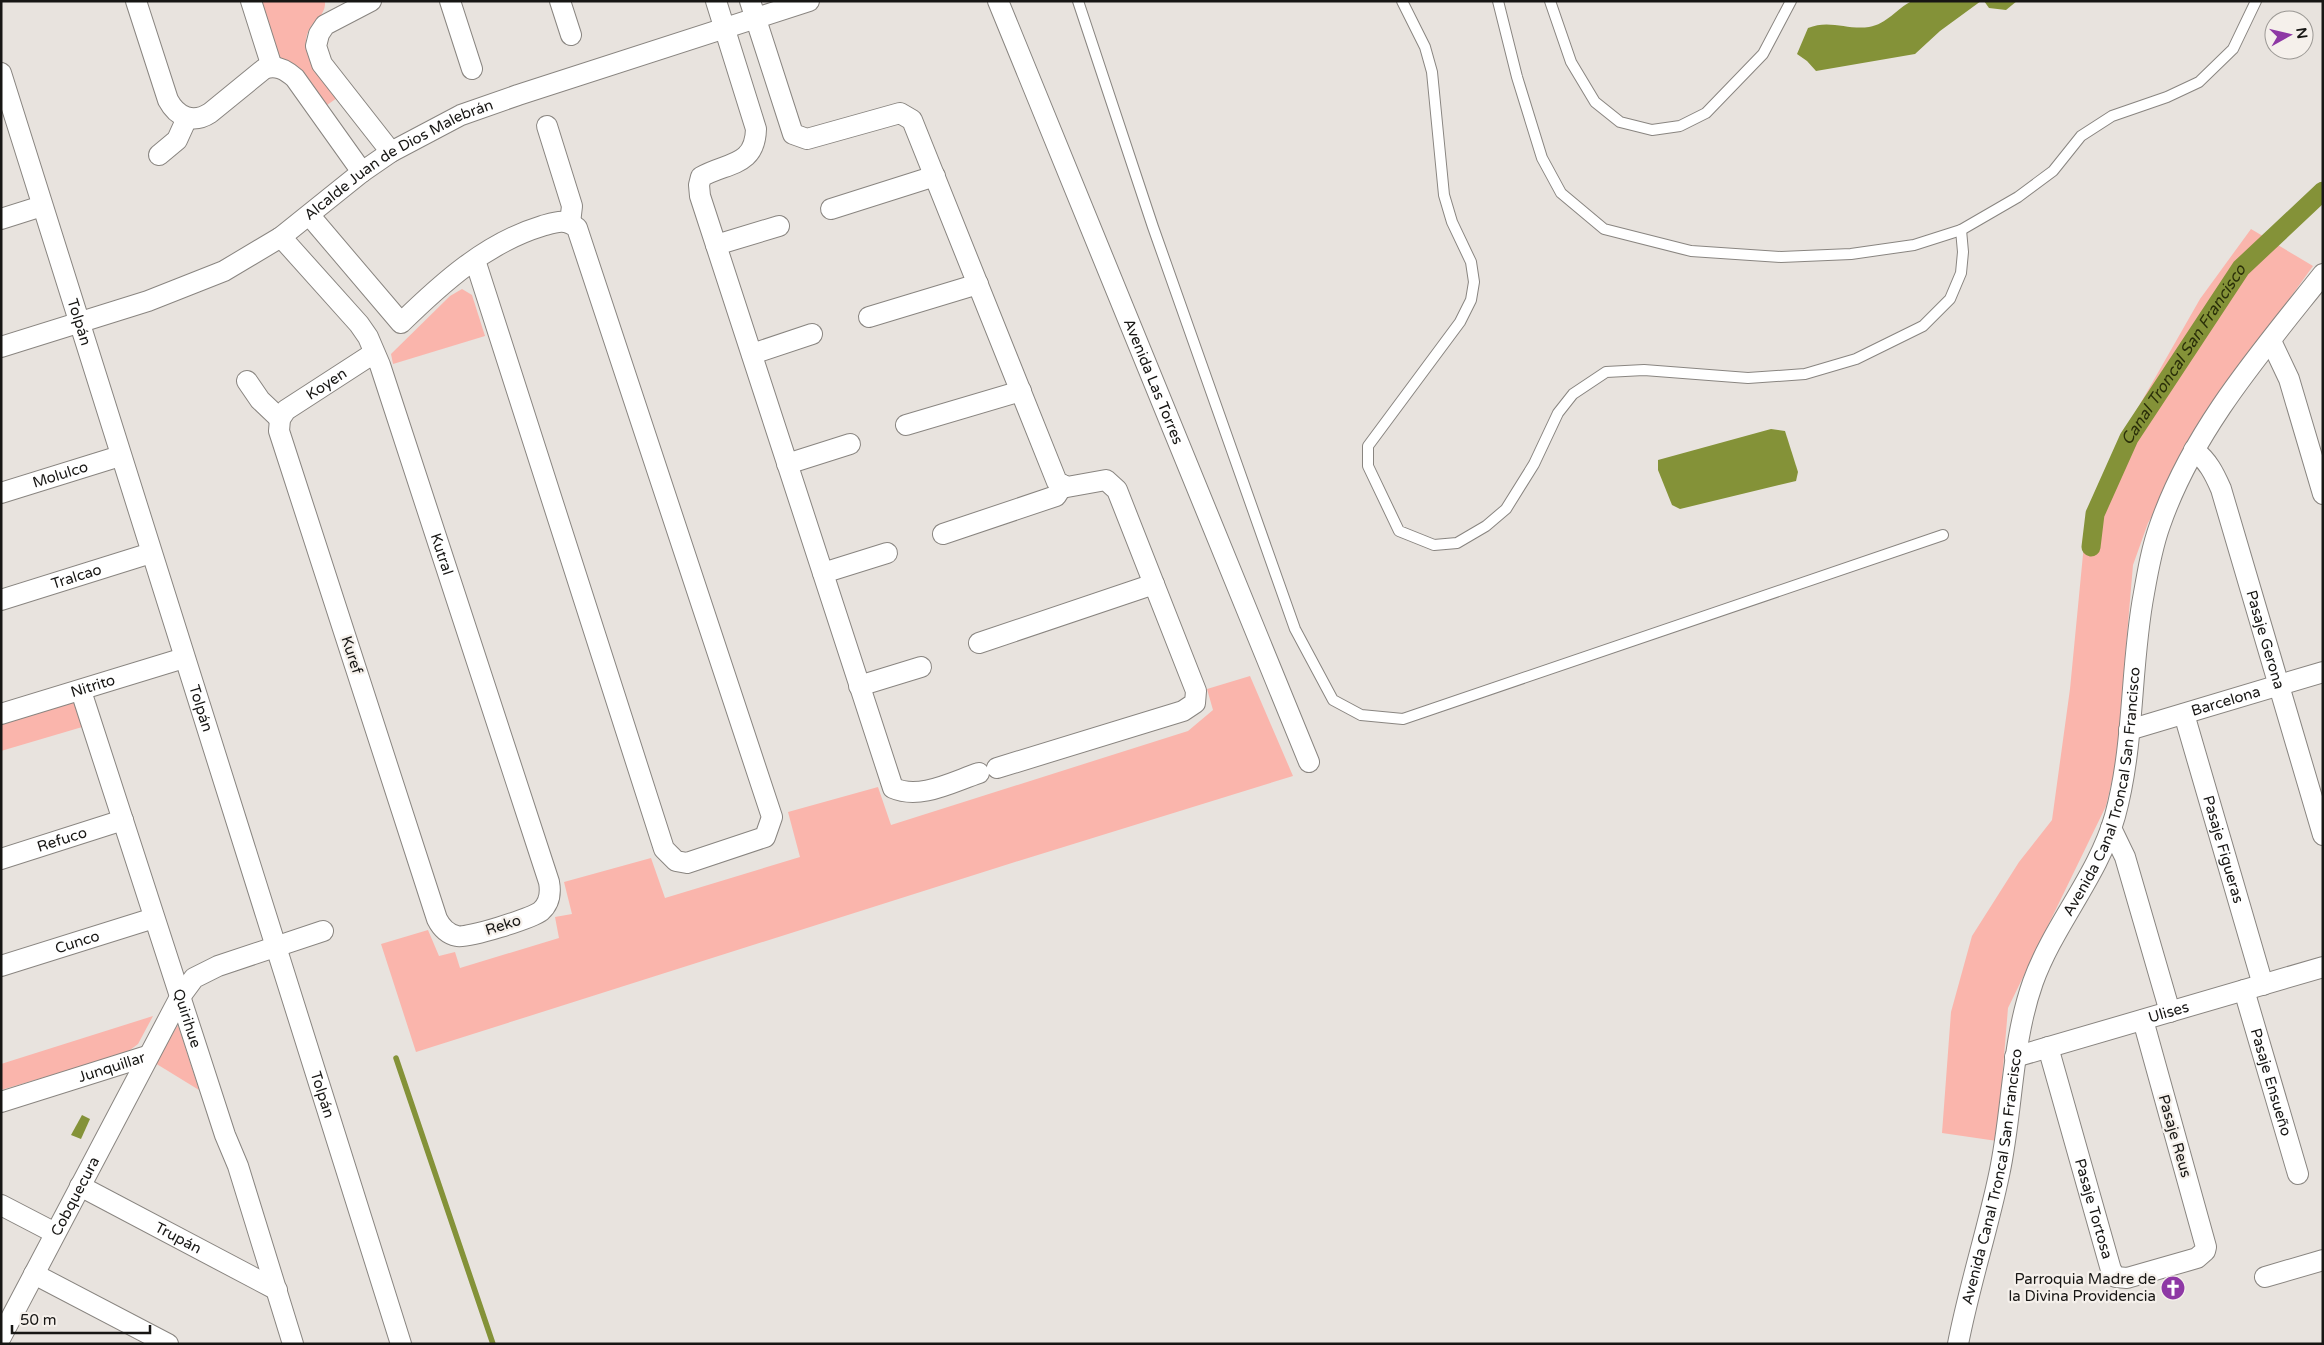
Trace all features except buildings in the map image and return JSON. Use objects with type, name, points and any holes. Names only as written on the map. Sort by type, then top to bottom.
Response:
[{"type":"street","points":[[136,1],[168,100],[177,112],[187,118],[197,118],[210,113],[260,72],[272,67],[286,71],[295,78],[362,172]]},
{"type":"street","points":[[251,1],[272,67]]},
{"type":"street","points":[[371,1],[334,10],[319,34],[316,46],[319,58],[391,152]]},
{"type":"street","points":[[450,1],[472,69]]},
{"type":"street","points":[[560,1],[571,35]]},
{"type":"street","points":[[716,1],[756,129],[756,138],[753,148],[737,163],[701,177],[699,185],[700,196],[893,788],[905,793],[920,792],[1183,710],[1194,703],[1196,692],[1117,490],[1106,480],[1067,487],[1057,482],[912,120],[900,113],[807,139],[793,134],[752,10]]},
{"type":"street","name":"Alcalde Juan de Dios Malebrán","points":[[1,346],[79,323],[199,282],[224,271],[282,237],[362,172],[391,152],[436,127],[484,107],[724,28],[752,10],[809,1]]},
{"type":"street","name":"Avenida Las Torres","points":[[998,1],[1309,762]]},
{"type":"street","name":"Tolpán","points":[[1,73],[401,1344]]},
{"type":"street","points":[[159,155],[177,140],[187,118]]},
{"type":"street","points":[[547,126],[572,206],[570,223]]},
{"type":"street","points":[[831,209],[934,176]]},
{"type":"street","points":[[1,219],[42,206]]},
{"type":"street","points":[[310,216],[401,323],[432,293],[475,260],[516,235],[561,221],[570,223],[577,228],[582,238],[772,817],[765,837],[687,863],[676,861],[664,849],[475,260]]},
{"type":"street","points":[[716,245],[779,226]]},
{"type":"street","name":"Kutral","points":[[282,237],[359,324],[368,337],[384,377],[549,882],[549,900]]},
{"type":"street","name":"Avenida Canal Troncal San Francisco","points":[[1958,1344],[1966,1300],[1999,1175],[2015,1057],[2025,1005],[2042,960],[2094,867],[2111,828],[2124,774],[2137,635],[2150,560],[2166,510],[2194,450],[2223,404],[2323,274]]},
{"type":"street","points":[[869,317],[978,284]]},
{"type":"street","points":[[752,354],[812,334]]},
{"type":"street","points":[[2271,341],[2289,379],[2323,494]]},
{"type":"street","name":"Koyen","points":[[280,419],[291,407],[374,353]]},
{"type":"street","points":[[247,382],[260,400],[280,419]]},
{"type":"street","points":[[906,425],[1020,391]]},
{"type":"street","name":"Kuref","points":[[280,419],[280,436],[437,919],[440,925],[451,934]]},
{"type":"street","points":[[787,464],[850,444]]},
{"type":"street","name":"Pasaje Gerona","points":[[2194,450],[2204,458],[2214,473],[2220,490],[2323,836]]},
{"type":"street","name":"Molulco","points":[[1,493],[120,456]]},
{"type":"street","points":[[943,534],[1056,496],[1063,485]]},
{"type":"street","name":"Tralcao","points":[[1,600],[151,553]]},
{"type":"street","points":[[823,573],[887,553]]},
{"type":"street","points":[[979,644],[1154,584]]},
{"type":"street","name":"Nitrito","points":[[1,714],[184,658]]},
{"type":"street","points":[[859,686],[921,667]]},
{"type":"street","name":"Barcelona","points":[[2129,730],[2323,672]]},
{"type":"street","name":"Quirihue","points":[[81,691],[225,1135],[238,1166],[294,1344]]},
{"type":"street","name":"Pasaje Figueras","points":[[2184,714],[2263,985]]},
{"type":"street","name":"Refuco","points":[[1,859],[123,820]]},
{"type":"street","points":[[2111,828],[2125,857],[2170,1012]]},
{"type":"street","name":"Reko","points":[[451,934],[457,937],[471,935],[534,914],[546,906],[549,900]]},
{"type":"street","name":"Cunco","points":[[1,966],[154,918]]},
{"type":"street","name":"Junquillar","points":[[1,1102],[147,1056],[180,997],[194,978],[205,971],[322,931]]},
{"type":"street","name":"Ulises","points":[[2015,1057],[2323,967]]},
{"type":"street","name":"Pasaje Ensueño","points":[[2244,990],[2298,1174]]},
{"type":"street","name":"Pasaje Reus","points":[[2143,1020],[2206,1242],[2205,1252]]},
{"type":"street","name":"Pasaje Tortosa","points":[[2048,1048],[2113,1274],[2120,1279],[2127,1278],[2198,1258],[2205,1252]]},
{"type":"street","name":"Cobquecura","points":[[4,1324],[34,1274],[147,1056]]},
{"type":"street","name":"Trupán","points":[[80,1186],[276,1290]]},
{"type":"street","points":[[1,1205],[55,1233]]},
{"type":"street","points":[[2265,1278],[2323,1260]]},
{"type":"street","points":[[34,1274],[168,1344]]},
{"type":"lane","points":[[1078,1],[1153,227],[1292,620],[1333,700],[1361,715],[1403,719],[1943,535]]},
{"type":"lane","points":[[1402,1],[1425,48],[1432,72],[1444,195],[1452,222],[1471,262],[1474,282],[1471,300],[1460,322],[1368,446],[1368,466],[1399,531],[1434,545],[1457,543],[1486,526],[1506,509],[1534,464],[1558,413],[1573,394],[1606,372],[1644,370],[1748,378],[1805,374],[1856,359],[1924,326],[1950,299],[1961,273],[1963,252],[1961,230]]},
{"type":"lane","points":[[1498,1],[1517,77],[1542,158],[1561,193],[1604,228],[1691,251],[1781,257],[1851,254],[1905,246],[1961,230],[2018,197],[2053,171],[2081,136],[2112,116],[2167,97],[2199,82],[2233,49],[2256,1]]},
{"type":"lane","points":[[1550,1],[1571,62],[1595,102],[1620,122],[1652,130],[1680,126],[1706,113],[1763,54],[1791,1]]},
{"type":"shaded area","points":[[255,1],[325,1],[323,11],[307,34],[306,44],[308,54],[317,73],[337,98],[327,105],[298,67],[279,57]]},
{"type":"shaded area","points":[[1912,1],[1981,1],[1940,31],[1915,54],[1816,71],[1797,54],[1808,28],[1823,24],[1861,28],[1869,27],[1886,20]]},
{"type":"shaded area","points":[[1984,1],[2017,1],[2006,10],[1989,8]]},
{"type":"shaded area","points":[[2251,229],[2313,266],[2239,369],[2148,523],[2133,565],[2116,764],[2106,806],[2008,1008],[1997,1141],[1942,1133],[1951,1012],[1972,936],[2019,862],[2052,820],[2070,689],[2087,513],[2119,441],[2200,299]]},
{"type":"shaded area","points":[[462,289],[472,295],[485,336],[393,364],[391,354],[450,296]]},
{"type":"shaded area","points":[[1771,429],[1785,431],[1798,472],[1796,481],[1680,509],[1672,505],[1658,470],[1658,460]]},
{"type":"shaded area","points":[[1250,676],[1293,776],[416,1052],[381,944],[428,930],[439,956],[455,952],[460,968],[559,938],[555,917],[572,914],[564,882],[651,858],[665,898],[800,857],[788,812],[878,787],[891,825],[1188,731],[1213,710],[1207,689]]},
{"type":"shaded area","points":[[82,698],[89,725],[1,751],[1,707]]},
{"type":"shaded area","points":[[153,1016],[138,1044],[126,1053],[1,1090],[1,1064]]},
{"type":"shaded area","points":[[178,1025],[199,1090],[155,1063]]},
{"type":"shaded area","points":[[82,1115],[90,1119],[81,1139],[71,1135]]},
{"type":"waterway","name":"Canal Troncal San Francisco","points":[[2091,547],[2095,514],[2129,438],[2241,268],[2323,191]]},
{"type":"waterway","points":[[396,1058],[493,1344]]},
{"type":"place","name":"Parroquia Madre de la Divina Providencia","points":[[2173,1288]]}]
